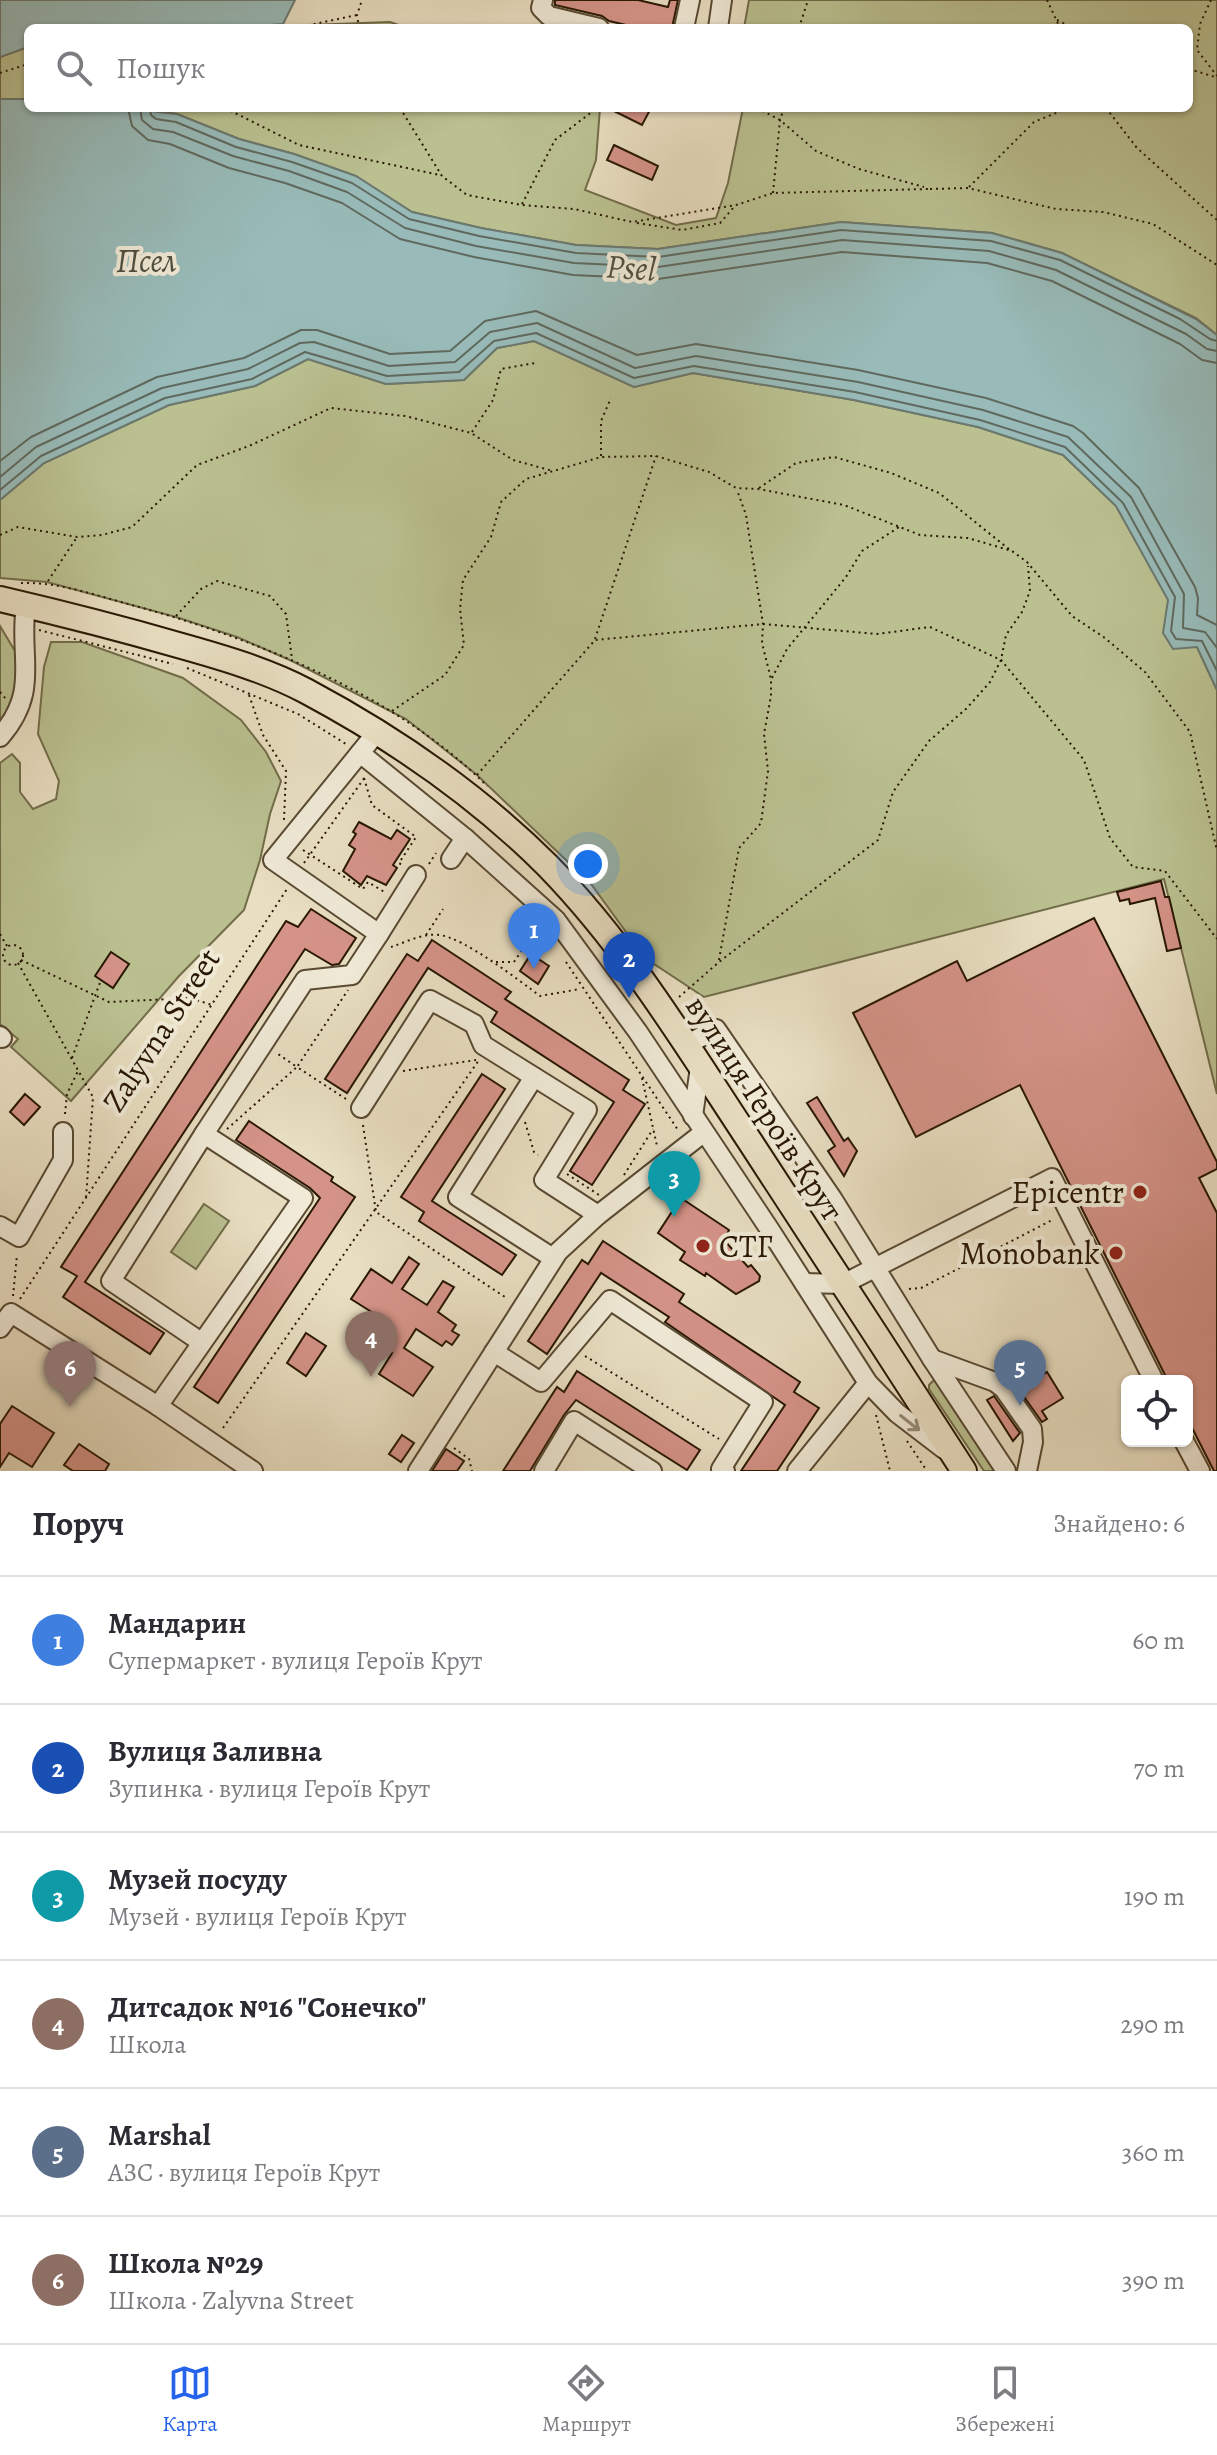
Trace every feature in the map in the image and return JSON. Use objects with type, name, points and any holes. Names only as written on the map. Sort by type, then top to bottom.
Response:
[{"type":"main road","name":"вулиця Героїв Крут","points":[[13,603],[127,630],[225,658],[303,690],[377,732],[440,773],[501,823],[548,867],[587,911],[662,1010],[960,1465]]},
{"type":"street","points":[[543,0],[541,8],[549,16],[582,24]]},
{"type":"street","points":[[685,24],[690,0]]},
{"type":"street","points":[[719,24],[722,0]]},
{"type":"street","points":[[0,737],[17,711],[27,679],[13,603]]},
{"type":"street","points":[[377,732],[273,860],[382,942]]},
{"type":"street","points":[[360,753],[465,838],[556,920],[693,1116]]},
{"type":"street","points":[[451,859],[465,838]]},
{"type":"street","points":[[201,1342],[111,1281],[209,1138],[305,980],[352,975],[382,942],[412,872]]},
{"type":"street","points":[[361,1108],[430,1000],[474,1024],[483,1045],[587,1110],[544,1180],[605,1209]]},
{"type":"street","points":[[686,1045],[716,1029],[832,1198],[1006,1471]]},
{"type":"street","points":[[700,1067],[693,1116],[696,1139],[804,1283],[868,1383],[897,1413],[960,1465]]},
{"type":"street","points":[[534,1077],[458,1197],[553,1258]]},
{"type":"street","points":[[0,1226],[19,1237],[63,1160],[63,1132]]},
{"type":"street","points":[[158,1406],[303,1198],[209,1138]]},
{"type":"street","points":[[418,1471],[553,1258],[605,1209],[696,1139]]},
{"type":"street","points":[[804,1283],[843,1284],[1052,1178],[1151,1375]]},
{"type":"street","points":[[494,1352],[541,1382],[610,1300],[763,1402],[722,1470]]},
{"type":"street","points":[[5,1321],[158,1406],[253,1471]]},
{"type":"street","points":[[905,1377],[932,1359]]},
{"type":"street","points":[[932,1359],[995,1382],[1004,1389],[1032,1429],[1033,1442],[1027,1471]]},
{"type":"street","points":[[797,1471],[868,1383]]},
{"type":"street","points":[[544,1471],[574,1421],[652,1471]]},
{"type":"street","points":[[1187,1447],[1200,1471]]},
{"type":"path","points":[[358,24],[357,15],[362,0]]},
{"type":"path","points":[[800,24],[808,0]]},
{"type":"path","points":[[1047,0],[1058,24]]},
{"type":"path","points":[[1211,0],[1200,24],[1197,50],[1217,77]]},
{"type":"path","points":[[315,24],[357,15]]},
{"type":"path","points":[[1056,20],[1064,24]]},
{"type":"path","points":[[0,73],[24,65]]},
{"type":"path","points":[[1193,70],[1217,77]]},
{"type":"path","points":[[233,112],[299,145],[442,176]]},
{"type":"path","points":[[402,112],[442,176],[467,195],[522,205],[574,209],[682,230],[720,223],[736,205]]},
{"type":"path","points":[[522,205],[555,140],[592,112]]},
{"type":"path","points":[[765,112],[780,120],[816,151],[859,169],[928,189]]},
{"type":"path","points":[[773,193],[783,112]]},
{"type":"path","points":[[968,188],[1034,122],[1058,112]]},
{"type":"path","points":[[1109,112],[1137,148],[1217,220]]},
{"type":"path","points":[[632,222],[736,205],[773,193],[968,188],[1056,209],[1103,212],[1153,224],[1217,265]]},
{"type":"path","points":[[471,433],[493,400],[501,369],[535,363]]},
{"type":"path","points":[[601,457],[601,421],[611,398]]},
{"type":"path","points":[[0,535],[18,527],[77,537],[102,535],[132,527],[197,465],[249,446],[331,408],[405,416],[471,433],[513,460],[554,472]]},
{"type":"path","points":[[477,775],[595,640],[656,456]]},
{"type":"path","points":[[392,711],[445,675],[464,645],[460,609],[463,580],[491,537],[501,502],[526,479],[601,457],[656,456],[709,472],[736,488],[758,489],[844,505],[920,535],[968,538],[1012,551]]},
{"type":"path","points":[[758,489],[796,463],[834,457],[891,473],[939,493],[1027,562],[1072,616],[1105,638],[1145,672],[1190,732],[1217,851]]},
{"type":"path","points":[[719,962],[739,848],[761,823],[768,771],[764,734],[771,696],[746,515],[736,488]]},
{"type":"path","points":[[771,679],[787,649],[846,577],[862,551],[899,527]]},
{"type":"path","points":[[13,603],[47,582],[77,537]]},
{"type":"path","points":[[662,1010],[719,962],[878,840],[893,792],[929,741],[967,708],[990,682],[1001,660],[1006,635],[1022,612],[1030,591],[1027,562]]},
{"type":"path","points":[[176,617],[201,589],[217,581],[270,596],[286,614],[292,661]]},
{"type":"path","points":[[13,603],[298,714],[360,753]]},
{"type":"path","points":[[595,640],[763,624],[877,634],[930,627],[1001,660],[1084,760],[1110,838],[1133,867],[1165,871],[1217,939]]},
{"type":"path","points":[[249,694],[263,735],[286,771],[286,844],[310,855],[363,889],[368,882],[392,897]]},
{"type":"path","name":"Zalyvna Street","points":[[5,1321],[295,876],[364,778],[372,805],[416,837],[399,863],[412,872]]},
{"type":"path","points":[[426,936],[443,909]]},
{"type":"path","points":[[0,934],[6,949],[6,962],[12,965],[20,962],[109,1002],[190,998],[213,1005]]},
{"type":"path","points":[[382,942],[442,935],[495,962],[540,996],[603,985]]},
{"type":"path","points":[[495,962],[514,962],[530,938]]},
{"type":"path","points":[[0,948],[20,949],[20,962],[93,1097],[86,1199]]},
{"type":"path","points":[[561,953],[642,1076],[696,1139]]},
{"type":"path","points":[[72,1059],[101,980]]},
{"type":"path","points":[[209,1138],[297,1067],[263,1045]]},
{"type":"path","points":[[382,1075],[500,1056]]},
{"type":"path","points":[[213,1442],[376,1212],[477,1060]]},
{"type":"path","points":[[639,1063],[661,1165]]},
{"type":"path","points":[[63,1132],[67,1094],[79,1070]]},
{"type":"path","points":[[519,1101],[534,1152],[605,1209]]},
{"type":"path","points":[[361,1108],[376,1212],[522,1308]]},
{"type":"path","points":[[623,1177],[653,1128]]},
{"type":"path","points":[[892,1295],[902,1289],[921,1288],[1069,1212]]},
{"type":"path","points":[[5,1321],[19,1237]]},
{"type":"path","points":[[571,1346],[734,1448]]},
{"type":"path","points":[[876,1413],[890,1471]]},
{"type":"path","points":[[439,1437],[469,1459],[472,1471]]},
{"type":"green space","points":[[749,0],[1217,0],[1217,335],[1196,318],[1062,253],[992,233],[841,222],[658,249],[576,245],[412,212],[355,176],[294,154],[239,139],[177,114],[160,112],[600,112],[596,160],[585,190],[676,225],[716,218],[728,183],[742,112],[1193,112],[1193,24],[745,24]]},
{"type":"green space","points":[[390,22],[396,24],[336,24]]},
{"type":"green space","points":[[24,48],[24,99],[0,99],[0,57]]},
{"type":"green space","points":[[534,341],[634,387],[693,373],[854,400],[978,427],[1063,455],[1116,506],[1197,647],[1217,690],[1217,1094],[1164,879],[704,997],[645,958],[591,884],[477,775],[406,719],[292,661],[237,637],[47,582],[0,578],[0,500],[44,463],[169,405],[255,386],[308,359],[386,384],[464,380],[497,348]]},
{"type":"green space","points":[[0,626],[15,651],[18,687],[0,724]]},
{"type":"green space","points":[[51,642],[82,642],[183,678],[241,720],[266,752],[281,781],[244,910],[179,976],[71,1101],[11,1047],[18,1039],[0,1024],[0,763],[12,754],[20,763],[20,792],[33,809],[56,799],[59,781],[38,734],[44,667]]},
{"type":"green space","points":[[204,1204],[229,1221],[196,1269],[171,1252]]},
{"type":"green space","points":[[934,1380],[996,1471],[984,1471],[929,1389]]},
{"type":"water","points":[[0,0],[295,0],[283,24],[24,24],[24,48],[0,57]]},
{"type":"water","name":"Псел","points":[[0,99],[24,99],[24,112],[177,114],[239,139],[356,176],[412,212],[576,245],[658,249],[841,222],[992,233],[1062,253],[1196,319],[1217,335],[1217,690],[1197,647],[1173,649],[1163,633],[1168,600],[1116,506],[1063,455],[978,427],[854,400],[693,373],[634,387],[534,341],[497,348],[464,380],[386,384],[308,359],[255,386],[169,405],[44,463],[0,500]]},
{"type":"building","points":[[555,0],[638,0],[668,7],[670,0],[678,0],[673,24],[622,24],[555,5]]},
{"type":"building","points":[[616,112],[649,112],[642,125]]},
{"type":"building","points":[[614,145],[658,166],[652,180],[607,160]]},
{"type":"building","points":[[359,822],[391,839],[397,830],[410,839],[393,865],[397,868],[386,885],[367,876],[361,885],[343,871],[355,849],[349,845]]},
{"type":"building","points":[[1161,881],[1165,897],[1169,897],[1181,948],[1167,951],[1155,898],[1130,904],[1129,899],[1120,901],[1117,892]]},
{"type":"building","points":[[311,909],[356,938],[339,964],[332,965],[305,949],[85,1282],[164,1333],[150,1354],[63,1297],[77,1276],[61,1267],[286,921],[298,927]]},
{"type":"building","name":"Epicentr","points":[[1094,918],[1217,1162],[1217,1169],[1199,1178],[1217,1213],[1217,1471],[1214,1471],[1193,1430],[1193,1375],[1165,1375],[1020,1085],[916,1137],[853,1013],[957,961],[967,981]]},
{"type":"building","points":[[432,940],[511,992],[505,999],[629,1080],[623,1090],[645,1104],[592,1185],[570,1171],[614,1102],[491,1022],[497,1012],[428,968],[347,1093],[325,1079],[407,954],[418,961]]},
{"type":"building","points":[[111,952],[129,964],[113,988],[95,976]]},
{"type":"building","points":[[531,954],[549,966],[538,984],[520,971]]},
{"type":"building","points":[[482,1074],[505,1089],[432,1201],[516,1255],[502,1275],[419,1221],[424,1212],[401,1197]]},
{"type":"building","points":[[25,1094],[40,1107],[24,1125],[10,1112]]},
{"type":"building","points":[[817,1097],[844,1141],[848,1138],[857,1151],[844,1176],[828,1151],[835,1146],[807,1103]]},
{"type":"building","points":[[249,1121],[333,1177],[331,1181],[355,1197],[218,1403],[194,1387],[320,1198],[310,1188],[236,1140]]},
{"type":"building","name":"СТГ","points":[[681,1198],[729,1230],[724,1240],[748,1267],[751,1265],[760,1276],[759,1281],[736,1294],[680,1260],[685,1252],[658,1233]]},
{"type":"building","points":[[603,1241],[684,1294],[679,1302],[800,1382],[794,1392],[819,1408],[777,1471],[741,1471],[785,1405],[665,1322],[669,1317],[601,1273],[547,1354],[528,1341],[582,1260],[588,1264]]},
{"type":"building","points":[[409,1257],[419,1264],[402,1289],[427,1305],[443,1281],[454,1287],[438,1312],[456,1325],[452,1331],[459,1335],[452,1345],[446,1341],[442,1346],[416,1329],[404,1348],[433,1367],[413,1396],[379,1374],[392,1353],[368,1338],[381,1318],[351,1299],[371,1269],[392,1283]]},
{"type":"building","points":[[306,1333],[326,1346],[306,1376],[287,1363]]},
{"type":"building","points":[[577,1371],[700,1450],[687,1470],[576,1400],[530,1471],[503,1471],[557,1387],[564,1392]]},
{"type":"building","points":[[1047,1372],[1063,1398],[1042,1411],[1047,1419],[1042,1422],[1014,1383],[1020,1379],[1025,1386]]},
{"type":"building","points":[[994,1396],[1020,1433],[1013,1441],[987,1400]]},
{"type":"building","points":[[12,1406],[54,1433],[32,1467],[9,1453],[0,1467],[0,1424]]},
{"type":"building","points":[[402,1435],[414,1443],[401,1462],[389,1454]]},
{"type":"building","points":[[79,1444],[109,1464],[105,1471],[73,1471],[64,1465]]},
{"type":"building","points":[[446,1449],[464,1461],[457,1471],[432,1471]]},
{"type":"place","name":"Мандарин","points":[[534,969]]},
{"type":"place","name":"Вулиця Заливна","points":[[629,998]]},
{"type":"place","name":"Epicentr","points":[[1140,1192]]},
{"type":"place","name":"Музей посуду","points":[[674,1217]]},
{"type":"place","name":"СТГ","points":[[703,1246]]},
{"type":"place","name":"Monobank","points":[[1116,1253]]},
{"type":"place","name":"Дитсадок №16 \"Сонечко\"","points":[[371,1377]]},
{"type":"place","name":"Marshal","points":[[1020,1406]]},
{"type":"place","name":"Школа №29","points":[[70,1407]]},
{"type":"water label","name":"Psel","points":[[631,267]]}]
